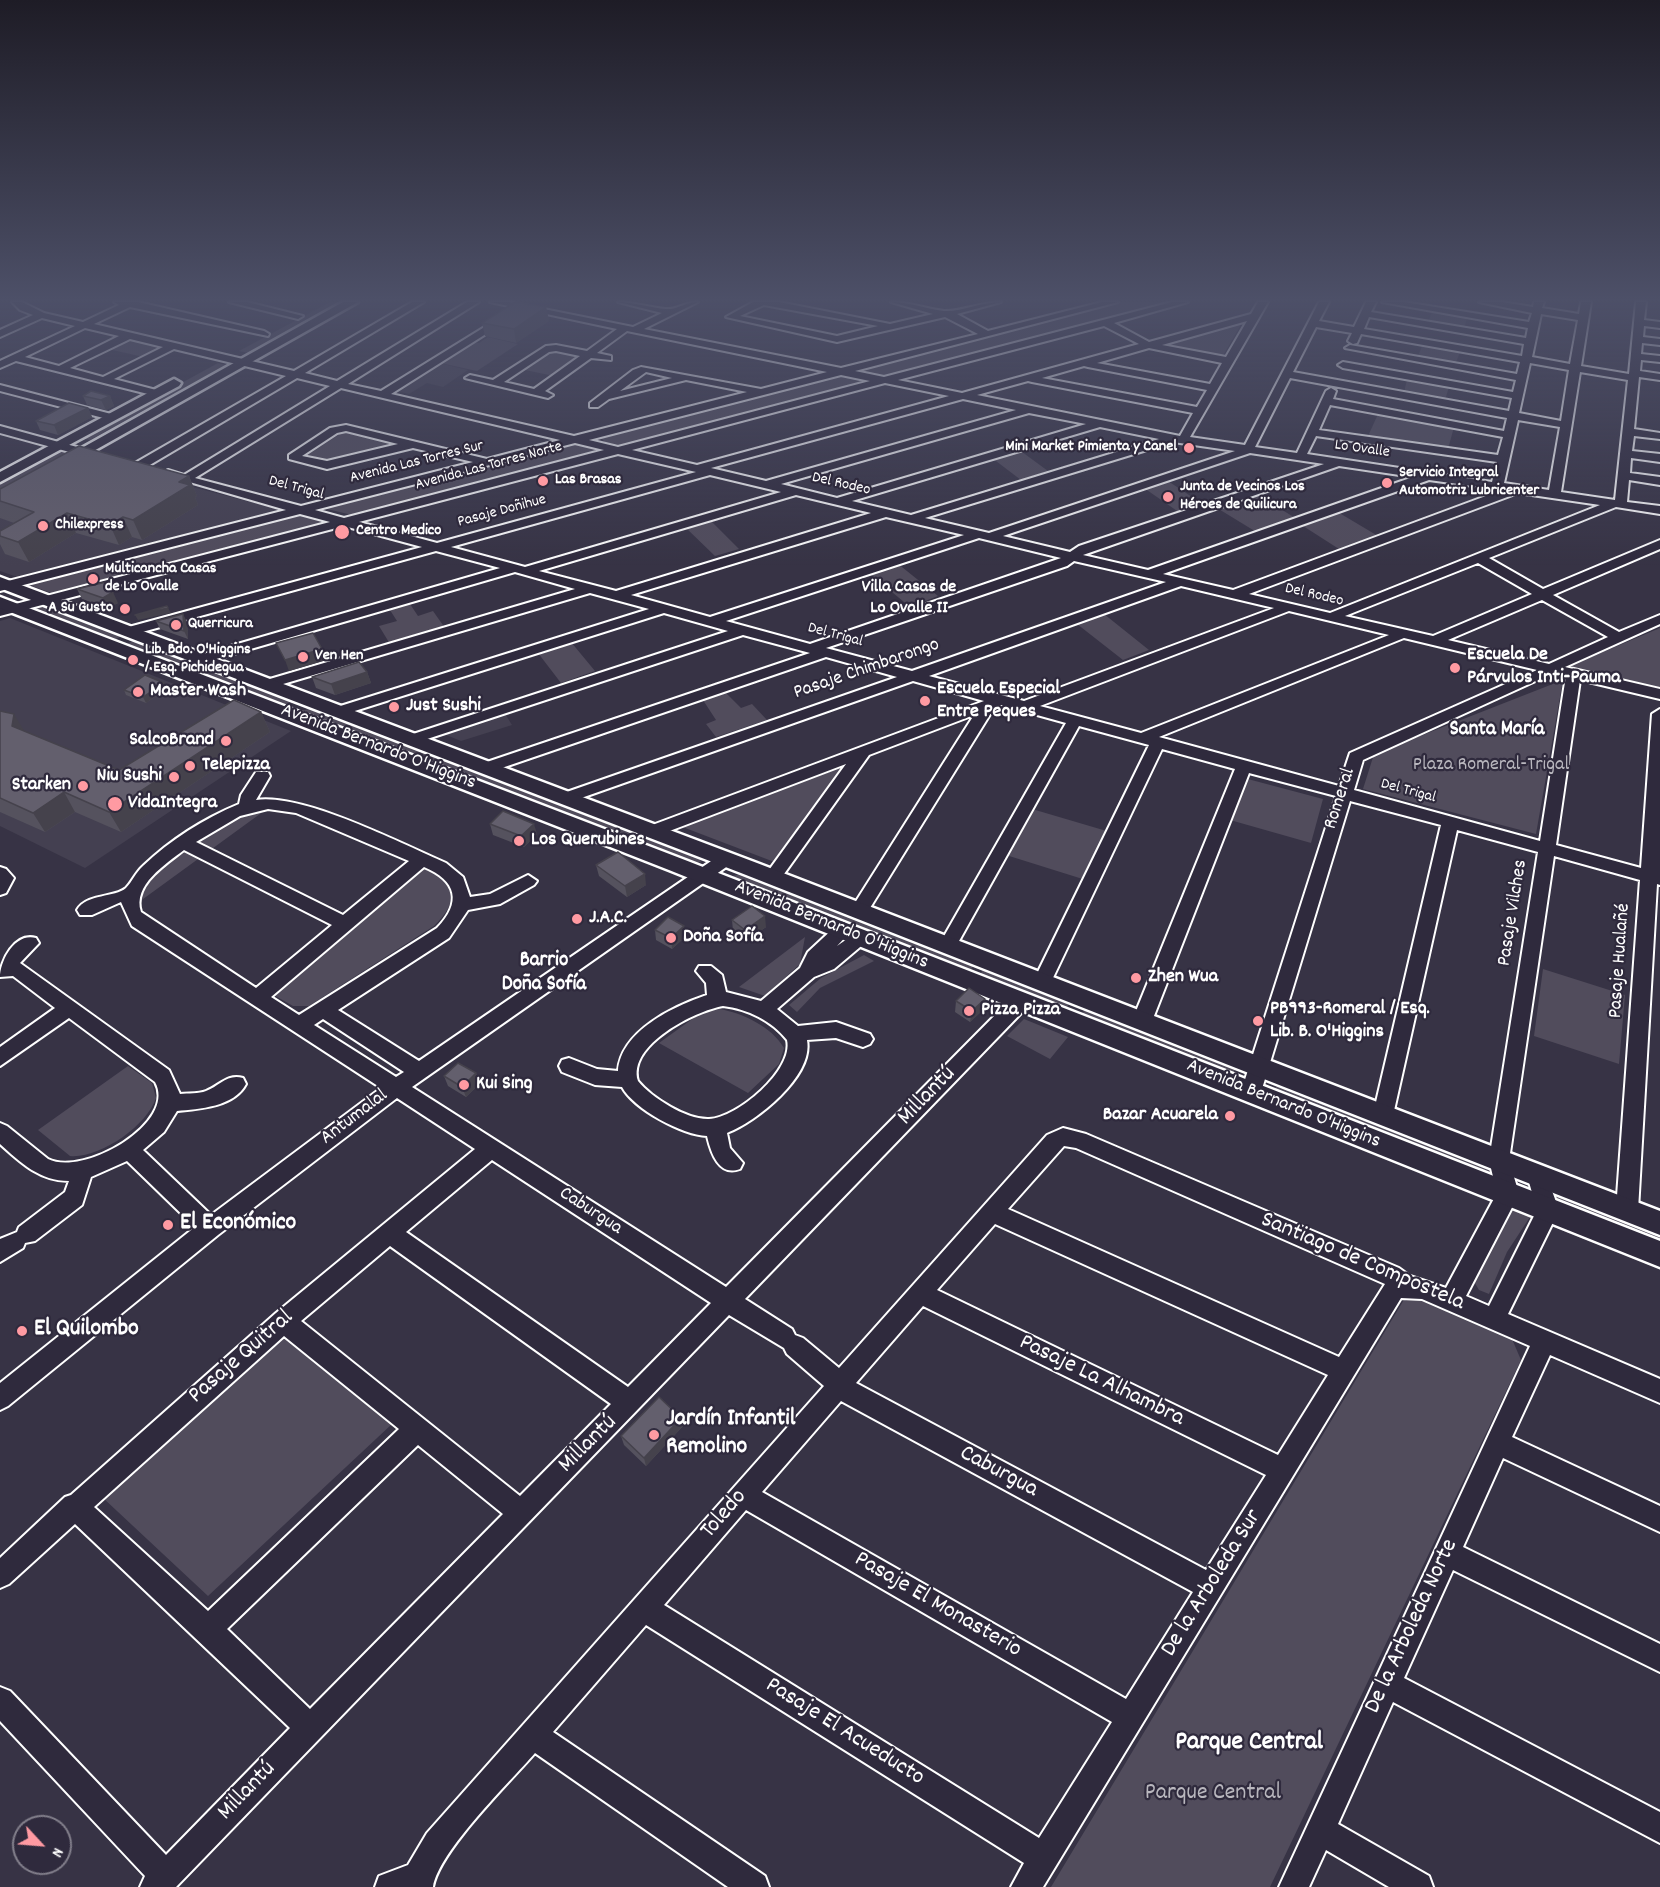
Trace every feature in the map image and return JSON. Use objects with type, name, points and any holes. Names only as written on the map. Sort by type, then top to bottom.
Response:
[{"type":"main road","points":[[0,478],[161,390]]},
{"type":"main road","points":[[48,471],[194,390]]},
{"type":"main road","name":"Avenida Bernardo O'Higgins","points":[[3,585],[130,631],[774,877],[1660,1223]]},
{"type":"main road","name":"Avenida Bernardo O'Higgins","points":[[5,607],[174,669],[706,876],[1660,1254]]},
{"type":"main road","points":[[174,669],[179,663],[197,657]]},
{"type":"main road","points":[[284,712],[296,705],[302,697]]},
{"type":"main road","points":[[972,982],[975,969],[987,961]]},
{"type":"main road","points":[[1059,1016],[1078,1009],[1087,999]]},
{"type":"street","points":[[8,390],[111,417]]},
{"type":"street","points":[[144,390],[156,393]]},
{"type":"street","name":"Del Trigal","points":[[268,390],[134,465],[827,652],[914,676],[995,702],[1026,706],[1655,878]]},
{"type":"street","points":[[185,478],[330,390]]},
{"type":"street","name":"Del Rodeo","points":[[360,390],[1660,694]]},
{"type":"street","points":[[382,395],[390,390]]},
{"type":"street","points":[[528,390],[542,393],[546,390]]},
{"type":"street","points":[[614,390],[598,401],[640,390]]},
{"type":"street","points":[[723,390],[733,399]]},
{"type":"street","points":[[750,390],[761,392]]},
{"type":"street","name":"Avenida Las Torres Sur","points":[[3,585],[768,390]]},
{"type":"street","name":"Avenida Las Torres Norte","points":[[5,607],[47,600],[847,390]]},
{"type":"street","name":"Lo Ovalle","points":[[933,390],[1177,439],[1660,510]]},
{"type":"street","name":"Pasaje Doñihue","points":[[130,631],[439,546],[984,390]]},
{"type":"street","points":[[1091,390],[1200,411]]},
{"type":"street","points":[[911,519],[1177,439],[1200,411],[1212,390]]},
{"type":"street","points":[[711,621],[984,536],[1248,450],[1279,390]]},
{"type":"street","points":[[1300,458],[1331,390]]},
{"type":"street","points":[[1377,390],[1566,425]]},
{"type":"street","points":[[1483,390],[1517,396]]},
{"type":"street","points":[[1497,487],[1518,390]]},
{"type":"street","points":[[1554,495],[1572,390]]},
{"type":"street","points":[[1331,617],[1617,504],[1624,476],[1632,390]]},
{"type":"street","points":[[1326,401],[1368,424],[1503,459]]},
{"type":"street","points":[[766,485],[1030,410]]},
{"type":"street","points":[[350,418],[340,428],[294,458],[327,465],[409,445]]},
{"type":"street","points":[[838,502],[1100,424]]},
{"type":"street","points":[[1312,432],[1368,424],[1508,435]]},
{"type":"street","points":[[340,428],[488,462]]},
{"type":"street","points":[[0,429],[111,459]]},
{"type":"street","points":[[1628,432],[1660,436]]},
{"type":"street","points":[[439,452],[454,471]]},
{"type":"street","points":[[1626,453],[1660,458]]},
{"type":"street","points":[[811,648],[1062,563],[1084,549],[1338,463]]},
{"type":"street","points":[[1149,574],[1427,476]]},
{"type":"street","points":[[1624,476],[1660,481]]},
{"type":"street","points":[[1235,594],[1516,489]]},
{"type":"street","points":[[197,657],[796,492]]},
{"type":"street","points":[[616,595],[886,513]]},
{"type":"street","points":[[1434,641],[1660,544]]},
{"type":"street","points":[[1479,558],[1619,638]]},
{"type":"street","name":"Pasaje Chimbarongo","points":[[567,798],[1180,582]]},
{"type":"street","points":[[268,684],[592,588]]},
{"type":"street","points":[[1026,706],[1288,607]]},
{"type":"street","points":[[339,711],[667,609]]},
{"type":"street","name":"Romeral","points":[[1251,1092],[1353,761],[1360,754],[1660,619]]},
{"type":"street","points":[[412,739],[744,630]]},
{"type":"street","points":[[1042,982],[1151,740],[1403,634]]},
{"type":"street","points":[[487,768],[827,652]]},
{"type":"street","name":"Pasaje Vilches","points":[[1499,1160],[1574,674]]},
{"type":"street","points":[[653,831],[995,702]]},
{"type":"street","points":[[859,911],[995,702]]},
{"type":"street","name":"Pasaje Hualañé","points":[[1627,1210],[1655,878],[1660,714]]},
{"type":"street","points":[[948,945],[1075,720]]},
{"type":"street","points":[[774,877],[863,752]]},
{"type":"street","points":[[1142,1021],[1244,766]]},
{"type":"street","points":[[247,807],[249,795],[262,776]]},
{"type":"street","points":[[86,910],[106,900],[131,893],[148,870],[222,818],[247,807],[269,804],[295,807],[453,875],[462,888],[462,904],[456,920],[442,933],[299,1025]]},
{"type":"street","points":[[1383,1115],[1450,822]]},
{"type":"street","points":[[185,843],[345,924]]},
{"type":"street","name":"Antumalal","points":[[0,1398],[210,1228],[397,1087],[566,968],[706,876],[726,859]]},
{"type":"street","points":[[257,998],[422,860]]},
{"type":"street","points":[[462,904],[494,900],[528,881]]},
{"type":"street","name":"Caburgua","points":[[131,893],[131,907],[138,921],[730,1302],[789,1342],[855,1397],[1211,1587]]},
{"type":"street","points":[[763,1010],[808,972],[828,964],[852,934]]},
{"type":"street","points":[[4,969],[30,943]]},
{"type":"street","points":[[0,1132],[48,1169],[62,1174],[82,1172],[101,1166],[128,1149],[154,1128],[171,1103],[170,1086],[162,1076],[67,1009],[19,971],[4,969]]},
{"type":"street","points":[[705,971],[715,980],[717,999]]},
{"type":"street","points":[[717,999],[736,1001],[763,1010],[794,1034],[799,1050],[796,1063],[787,1075],[746,1113],[726,1125],[698,1127],[683,1122],[637,1094],[628,1080],[628,1062],[646,1038],[687,1009],[717,999]]},
{"type":"street","name":"Millantú","points":[[160,1882],[730,1302],[1021,1001]]},
{"type":"street","points":[[0,1058],[67,1009]]},
{"type":"street","points":[[323,1010],[419,1071]]},
{"type":"street","points":[[794,1034],[836,1030],[863,1039]]},
{"type":"street","points":[[569,1066],[595,1077],[628,1080]]},
{"type":"street","points":[[171,1103],[208,1100],[236,1084]]},
{"type":"street","points":[[715,1127],[721,1153],[733,1163]]},
{"type":"street","name":"Toledo","points":[[390,1887],[399,1882],[418,1883],[425,1861],[437,1843],[1051,1144],[1063,1137]]},
{"type":"street","name":"Santiago de Compostela","points":[[1063,1137],[1079,1140],[1385,1272],[1405,1286],[1417,1287],[1660,1391]]},
{"type":"street","name":"Pasaje Quitral","points":[[0,1575],[74,1506],[284,1321],[491,1148]]},
{"type":"street","points":[[128,1149],[210,1228]]},
{"type":"street","points":[[1451,1301],[1508,1194],[1499,1160]]},
{"type":"street","points":[[14,1242],[74,1198],[82,1172]]},
{"type":"street","points":[[1494,1320],[1548,1210],[1537,1175]]},
{"type":"street","points":[[992,1212],[1344,1371]]},
{"type":"street","points":[[390,1233],[630,1403]]},
{"type":"street","name":"De la Arboleda Sur","points":[[1026,1887],[1389,1296],[1405,1286]]},
{"type":"street","name":"Pasaje La Alhambra","points":[[920,1293],[1282,1470]]},
{"type":"street","points":[[284,1321],[405,1416],[416,1430],[522,1513]]},
{"type":"street","points":[[1517,1330],[1532,1366]]},
{"type":"street","name":"De la Arboleda Norte","points":[[1294,1887],[1544,1341]]},
{"type":"street","points":[[208,1629],[416,1430]]},
{"type":"street","points":[[1497,1443],[1660,1518]]},
{"type":"street","name":"Pasaje El Monasterio","points":[[743,1495],[1131,1717]]},
{"type":"street","points":[[74,1506],[208,1629],[310,1728]]},
{"type":"street","points":[[1447,1553],[1660,1658]]},
{"type":"street","name":"Pasaje El Acueducto","points":[[644,1608],[1044,1858]]},
{"type":"street","points":[[1387,1684],[1660,1828]]},
{"type":"street","points":[[0,1701],[160,1882]]},
{"type":"street","points":[[532,1734],[754,1887]]},
{"type":"street","points":[[1320,1830],[1419,1887]]},
{"type":"shaded area","points":[[397,390],[415,390],[409,394]]},
{"type":"shaded area","points":[[81,458],[281,510],[23,579],[0,571],[0,504]]},
{"type":"shaded area","points":[[10,618],[291,731],[85,868],[0,826],[0,621]]},
{"type":"shaded area","points":[[504,712],[512,725],[461,741],[441,733]]},
{"type":"green space","points":[[169,390],[181,390],[90,440],[81,438]]},
{"type":"green space","points":[[780,390],[839,390],[624,446],[605,442],[601,438],[607,434]]},
{"type":"green space","points":[[1404,390],[1448,390],[1445,400],[1404,392]]},
{"type":"green space","points":[[1379,412],[1454,427],[1448,449],[1368,436]]},
{"type":"green space","points":[[343,432],[395,444],[326,461],[306,456]]},
{"type":"green space","points":[[575,442],[596,449],[593,453],[352,515],[327,509],[331,506]]},
{"type":"green space","points":[[1018,449],[1048,471],[1021,480],[992,458]]},
{"type":"green space","points":[[57,451],[66,453],[0,490],[0,482]]},
{"type":"green space","points":[[1168,481],[1204,505],[1180,513],[1144,488]]},
{"type":"green space","points":[[1256,494],[1297,519],[1258,533],[1217,508]]},
{"type":"green space","points":[[1336,511],[1378,536],[1339,549],[1300,524]]},
{"type":"green space","points":[[302,513],[331,521],[54,594],[32,586],[33,582]]},
{"type":"green space","points":[[710,520],[739,549],[715,556],[685,527]]},
{"type":"green space","points":[[897,563],[938,596],[910,607],[869,573]]},
{"type":"green space","points":[[408,601],[418,616],[433,611],[445,628],[390,644],[379,626],[397,621],[388,607]]},
{"type":"green space","points":[[46,604],[127,633],[116,639],[33,607]]},
{"type":"green space","points":[[1104,614],[1149,650],[1123,660],[1077,624]]},
{"type":"green space","points":[[1660,628],[1660,690],[1565,668]]},
{"type":"green space","points":[[135,640],[294,702],[286,707],[127,644]]},
{"type":"green space","points":[[571,642],[595,671],[561,683],[538,653]]},
{"type":"green space","name":"Plaza Romeral-Trigal","points":[[1563,680],[1536,834],[1363,789],[1374,754]]},
{"type":"green space","points":[[723,690],[741,708],[752,704],[767,720],[716,737],[706,724],[716,720],[701,697]]},
{"type":"green space","points":[[311,708],[698,855],[701,862],[692,864],[300,712]]},
{"type":"green space","points":[[849,765],[777,863],[680,826]]},
{"type":"green space","points":[[1244,778],[1323,799],[1311,843],[1230,820]]},
{"type":"green space","points":[[1032,809],[1110,832],[1089,881],[1006,855]]},
{"type":"green space","points":[[264,811],[139,902],[146,886],[161,869],[232,818]]},
{"type":"green space","points":[[423,867],[443,878],[451,892],[448,908],[434,926],[309,1006],[293,1006],[272,994]]},
{"type":"green space","points":[[740,874],[975,964],[968,973],[732,883],[730,877]]},
{"type":"green space","points":[[805,937],[800,964],[765,996],[739,987]]},
{"type":"green space","points":[[864,955],[874,961],[820,988],[797,1012],[789,1005],[821,978]]},
{"type":"green space","points":[[1543,969],[1625,995],[1619,1064],[1534,1036]]},
{"type":"green space","points":[[983,970],[991,970],[1071,999],[1065,1012],[979,976]]},
{"type":"green space","points":[[1088,1007],[1237,1065],[1232,1077],[1077,1018]]},
{"type":"green space","points":[[719,1009],[756,1022],[779,1040],[784,1048],[779,1064],[748,1093],[659,1043],[702,1012]]},
{"type":"green space","points":[[1024,1019],[1068,1037],[1050,1059],[1007,1036]]},
{"type":"green space","points":[[128,1066],[152,1083],[156,1098],[143,1119],[120,1139],[94,1152],[82,1156],[70,1156],[38,1130]]},
{"type":"green space","points":[[1281,1084],[1486,1162],[1490,1172],[1484,1177],[1278,1097],[1273,1089]]},
{"type":"green space","points":[[1553,1186],[1660,1228],[1660,1245],[1549,1198]]},
{"type":"green space","points":[[1513,1208],[1530,1217],[1507,1252],[1489,1294],[1479,1290],[1469,1273],[1499,1235]]},
{"type":"green space","name":"Parque Central","points":[[1408,1293],[1512,1339],[1521,1360],[1270,1887],[1051,1887]]},
{"type":"green space","points":[[282,1335],[392,1424],[208,1596],[102,1497]]},
{"type":"building","points":[[91,391],[110,396],[101,400],[83,396]]},
{"type":"building","points":[[69,403],[88,408],[54,425],[36,421]]},
{"type":"building","points":[[79,446],[189,476],[179,482],[190,485],[133,520],[123,517],[110,525],[67,513],[18,542],[0,536],[0,531],[34,512],[0,501],[0,489]]},
{"type":"building","points":[[106,582],[113,592],[103,598],[77,589]]},
{"type":"building","points":[[167,606],[168,608],[135,615]]},
{"type":"building","points":[[183,614],[184,631],[156,621]]},
{"type":"building","points":[[313,633],[322,649],[285,660],[276,643]]},
{"type":"building","points":[[359,662],[367,672],[331,684],[312,677]]},
{"type":"building","points":[[145,675],[164,683],[143,697],[124,690]]},
{"type":"building","points":[[234,700],[261,712],[109,812],[64,792],[33,813],[0,798],[0,711],[14,714],[12,726],[119,770]]},
{"type":"building","points":[[503,811],[534,824],[521,836],[490,824]]},
{"type":"building","points":[[618,852],[645,874],[625,886],[596,865]]},
{"type":"building","points":[[752,906],[765,916],[745,930],[732,920]]},
{"type":"building","points":[[668,917],[684,926],[671,938],[655,930]]},
{"type":"building","points":[[969,988],[985,999],[972,1011],[956,1001]]},
{"type":"building","points":[[458,1063],[476,1073],[462,1087],[444,1076]]},
{"type":"building","name":"Jardín Infantil Remolino","points":[[659,1397],[681,1418],[644,1458],[621,1436]]},
{"type":"place","name":"Mini Market Pimienta y Canel","points":[[1189,448]]},
{"type":"place","name":"Las Brasas","points":[[543,481]]},
{"type":"place","name":"Servicio Integral Automotriz Lubricenter","points":[[1387,483]]},
{"type":"place","name":"Junta de Vecinos Los Héroes de Quilicura","points":[[1168,497]]},
{"type":"place","name":"Chilexpress","points":[[43,526]]},
{"type":"place","name":"Centro Medico","points":[[342,532]]},
{"type":"place","name":"Multicancha Casas de Lo Ovalle","points":[[93,579]]},
{"type":"place","name":"A Su Gusto","points":[[125,609]]},
{"type":"place","name":"Querricura","points":[[176,625]]},
{"type":"place","name":"Ven Hen","points":[[303,657]]},
{"type":"place","name":"Lib. Bdo. O'Higgins / Esq. Pichidegua","points":[[133,660]]},
{"type":"place","name":"Escuela De Párvulos Inti-Pauma","points":[[1455,668]]},
{"type":"place","name":"Master Wash","points":[[138,692]]},
{"type":"place","name":"Escuela Especial Entre Peques","points":[[925,701]]},
{"type":"place","name":"Just Sushi","points":[[394,707]]},
{"type":"place","name":"SalcoBrand","points":[[226,741]]},
{"type":"place","name":"Telepizza","points":[[190,766]]},
{"type":"place","name":"Niu Sushi","points":[[174,777]]},
{"type":"place","name":"Starken","points":[[83,786]]},
{"type":"place","name":"VidaIntegra","points":[[115,804]]},
{"type":"place","name":"Los Querubines","points":[[519,841]]},
{"type":"place","name":"J.A.C.","points":[[577,919]]},
{"type":"place","name":"Doña Sofía","points":[[671,938]]},
{"type":"place","name":"Zhen Wua","points":[[1136,978]]},
{"type":"place","name":"Pizza Pizza","points":[[969,1011]]},
{"type":"place","name":"PB993-Romeral / Esq. Lib. B. O'Higgins","points":[[1258,1021]]},
{"type":"place","name":"Kui Sing","points":[[464,1085]]},
{"type":"place","name":"Bazar Acuarela","points":[[1230,1116]]},
{"type":"place","name":"El Económico","points":[[168,1225]]},
{"type":"place","name":"El Quilombo","points":[[22,1331]]},
{"type":"place","name":"Jardín Infantil Remolino","points":[[654,1435]]},
{"type":"district","name":"Villa Casas de Lo Ovalle II","points":[[909,599]]},
{"type":"district","name":"Santa María","points":[[1497,731]]},
{"type":"district","name":"Barrio Doña Sofía","points":[[544,974]]},
{"type":"district","name":"Parque Central","points":[[1249,1744]]}]
